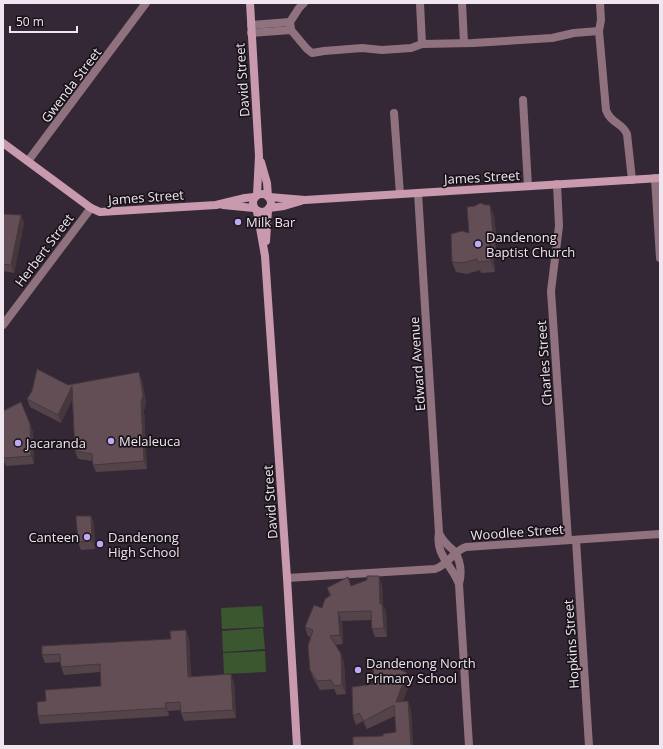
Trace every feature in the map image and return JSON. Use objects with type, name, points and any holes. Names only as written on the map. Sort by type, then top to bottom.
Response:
[{"type":"main road","name":"David Street","points":[[250,3],[259,156],[255,196]]},
{"type":"main road","name":"James Street","points":[[3,143],[91,208],[100,212],[216,205],[255,196]]},
{"type":"main road","name":"David Street","points":[[259,156],[267,183],[269,196]]},
{"type":"main road","name":"James Street","points":[[269,196],[305,200],[658,178]]},
{"type":"main road","points":[[262,193],[269,196],[271,203],[268,209],[262,212],[256,210],[252,203],[255,196],[262,193]]},
{"type":"main road","name":"James Street","points":[[268,209],[305,200]]},
{"type":"main road","name":"James Street","points":[[216,205],[256,210]]},
{"type":"main road","name":"David Street","points":[[265,256],[268,209]]},
{"type":"main road","name":"David Street","points":[[256,210],[265,256],[287,578],[296,746]]},
{"type":"street","name":"Gwenda Street","points":[[28,161],[146,3]]},
{"type":"street","points":[[291,26],[304,3]]},
{"type":"street","points":[[420,3],[422,44]]},
{"type":"street","points":[[462,3],[464,43]]},
{"type":"street","points":[[600,3],[601,20],[599,31],[606,110],[612,120],[621,125],[627,134],[632,180]]},
{"type":"street","points":[[251,29],[291,26]]},
{"type":"street","points":[[291,26],[307,49],[312,53],[362,48],[382,50],[411,48],[422,44],[552,38],[574,33],[599,31]]},
{"type":"street","points":[[523,100],[528,186]]},
{"type":"street","points":[[394,113],[400,194]]},
{"type":"street","points":[[658,178],[660,258]]},
{"type":"street","name":"Charles Street","points":[[557,184],[559,226],[551,291],[572,540]]},
{"type":"street","name":"Edward Avenue","points":[[418,193],[439,533],[438,540],[439,549],[459,584]]},
{"type":"street","name":"Herbert Street","points":[[3,325],[91,208]]},
{"type":"street","name":"Edward Avenue","points":[[439,533],[458,558],[461,571],[459,584],[469,746]]},
{"type":"street","name":"Woodlee Street","points":[[287,578],[435,569],[466,546],[660,534]]},
{"type":"street","name":"Hopkins Street","points":[[572,540],[589,746]]},
{"type":"green space","points":[[262,606],[264,627],[222,629],[221,608]]},
{"type":"green space","points":[[263,628],[265,649],[223,652],[222,631]]},
{"type":"green space","points":[[265,651],[266,672],[224,674],[223,653]]},
{"type":"building","name":"Dandenong Baptist Church","points":[[480,203],[490,205],[493,233],[492,239],[489,240],[491,261],[477,262],[477,259],[463,263],[452,262],[451,234],[462,231],[469,233],[467,207],[475,206]]},
{"type":"building","points":[[3,214],[21,215],[11,265],[3,264]]},
{"type":"building","name":"Melaleuca","points":[[37,369],[68,385],[139,372],[143,395],[141,403],[144,461],[93,465],[92,454],[75,451],[72,386],[58,415],[27,399],[32,391]]},
{"type":"building","name":"Jacaranda","points":[[21,402],[30,424],[31,456],[3,458],[3,411]]},
{"type":"building","points":[[76,516],[91,516],[92,541],[78,542]]},
{"type":"building","points":[[367,576],[379,576],[380,604],[382,604],[384,628],[372,629],[371,611],[338,612],[340,635],[330,636],[341,654],[342,685],[334,686],[331,680],[317,681],[310,670],[308,646],[313,630],[305,627],[314,605],[322,608],[325,599],[331,595],[327,588],[348,577],[351,586],[367,580]]},
{"type":"building","points":[[186,630],[188,677],[231,674],[233,710],[181,713],[180,702],[165,703],[166,708],[38,716],[37,702],[46,701],[45,690],[101,686],[100,664],[61,667],[60,654],[42,655],[42,646],[171,639],[170,631]]},
{"type":"building","points":[[401,661],[399,669],[407,673],[396,702],[408,701],[411,746],[353,746],[353,737],[383,736],[383,734],[396,732],[394,705],[364,721],[359,713],[353,716],[352,687],[374,684],[373,663]]},
{"type":"place","name":"Milk Bar","points":[[238,222]]},
{"type":"place","name":"Dandenong Baptist Church","points":[[478,244]]},
{"type":"place","name":"Melaleuca","points":[[111,441]]},
{"type":"place","name":"Jacaranda","points":[[18,443]]},
{"type":"place","name":"Canteen","points":[[87,537]]},
{"type":"place","name":"Dandenong High School","points":[[100,544]]},
{"type":"place","name":"Dandenong North Primary School","points":[[358,670]]}]
